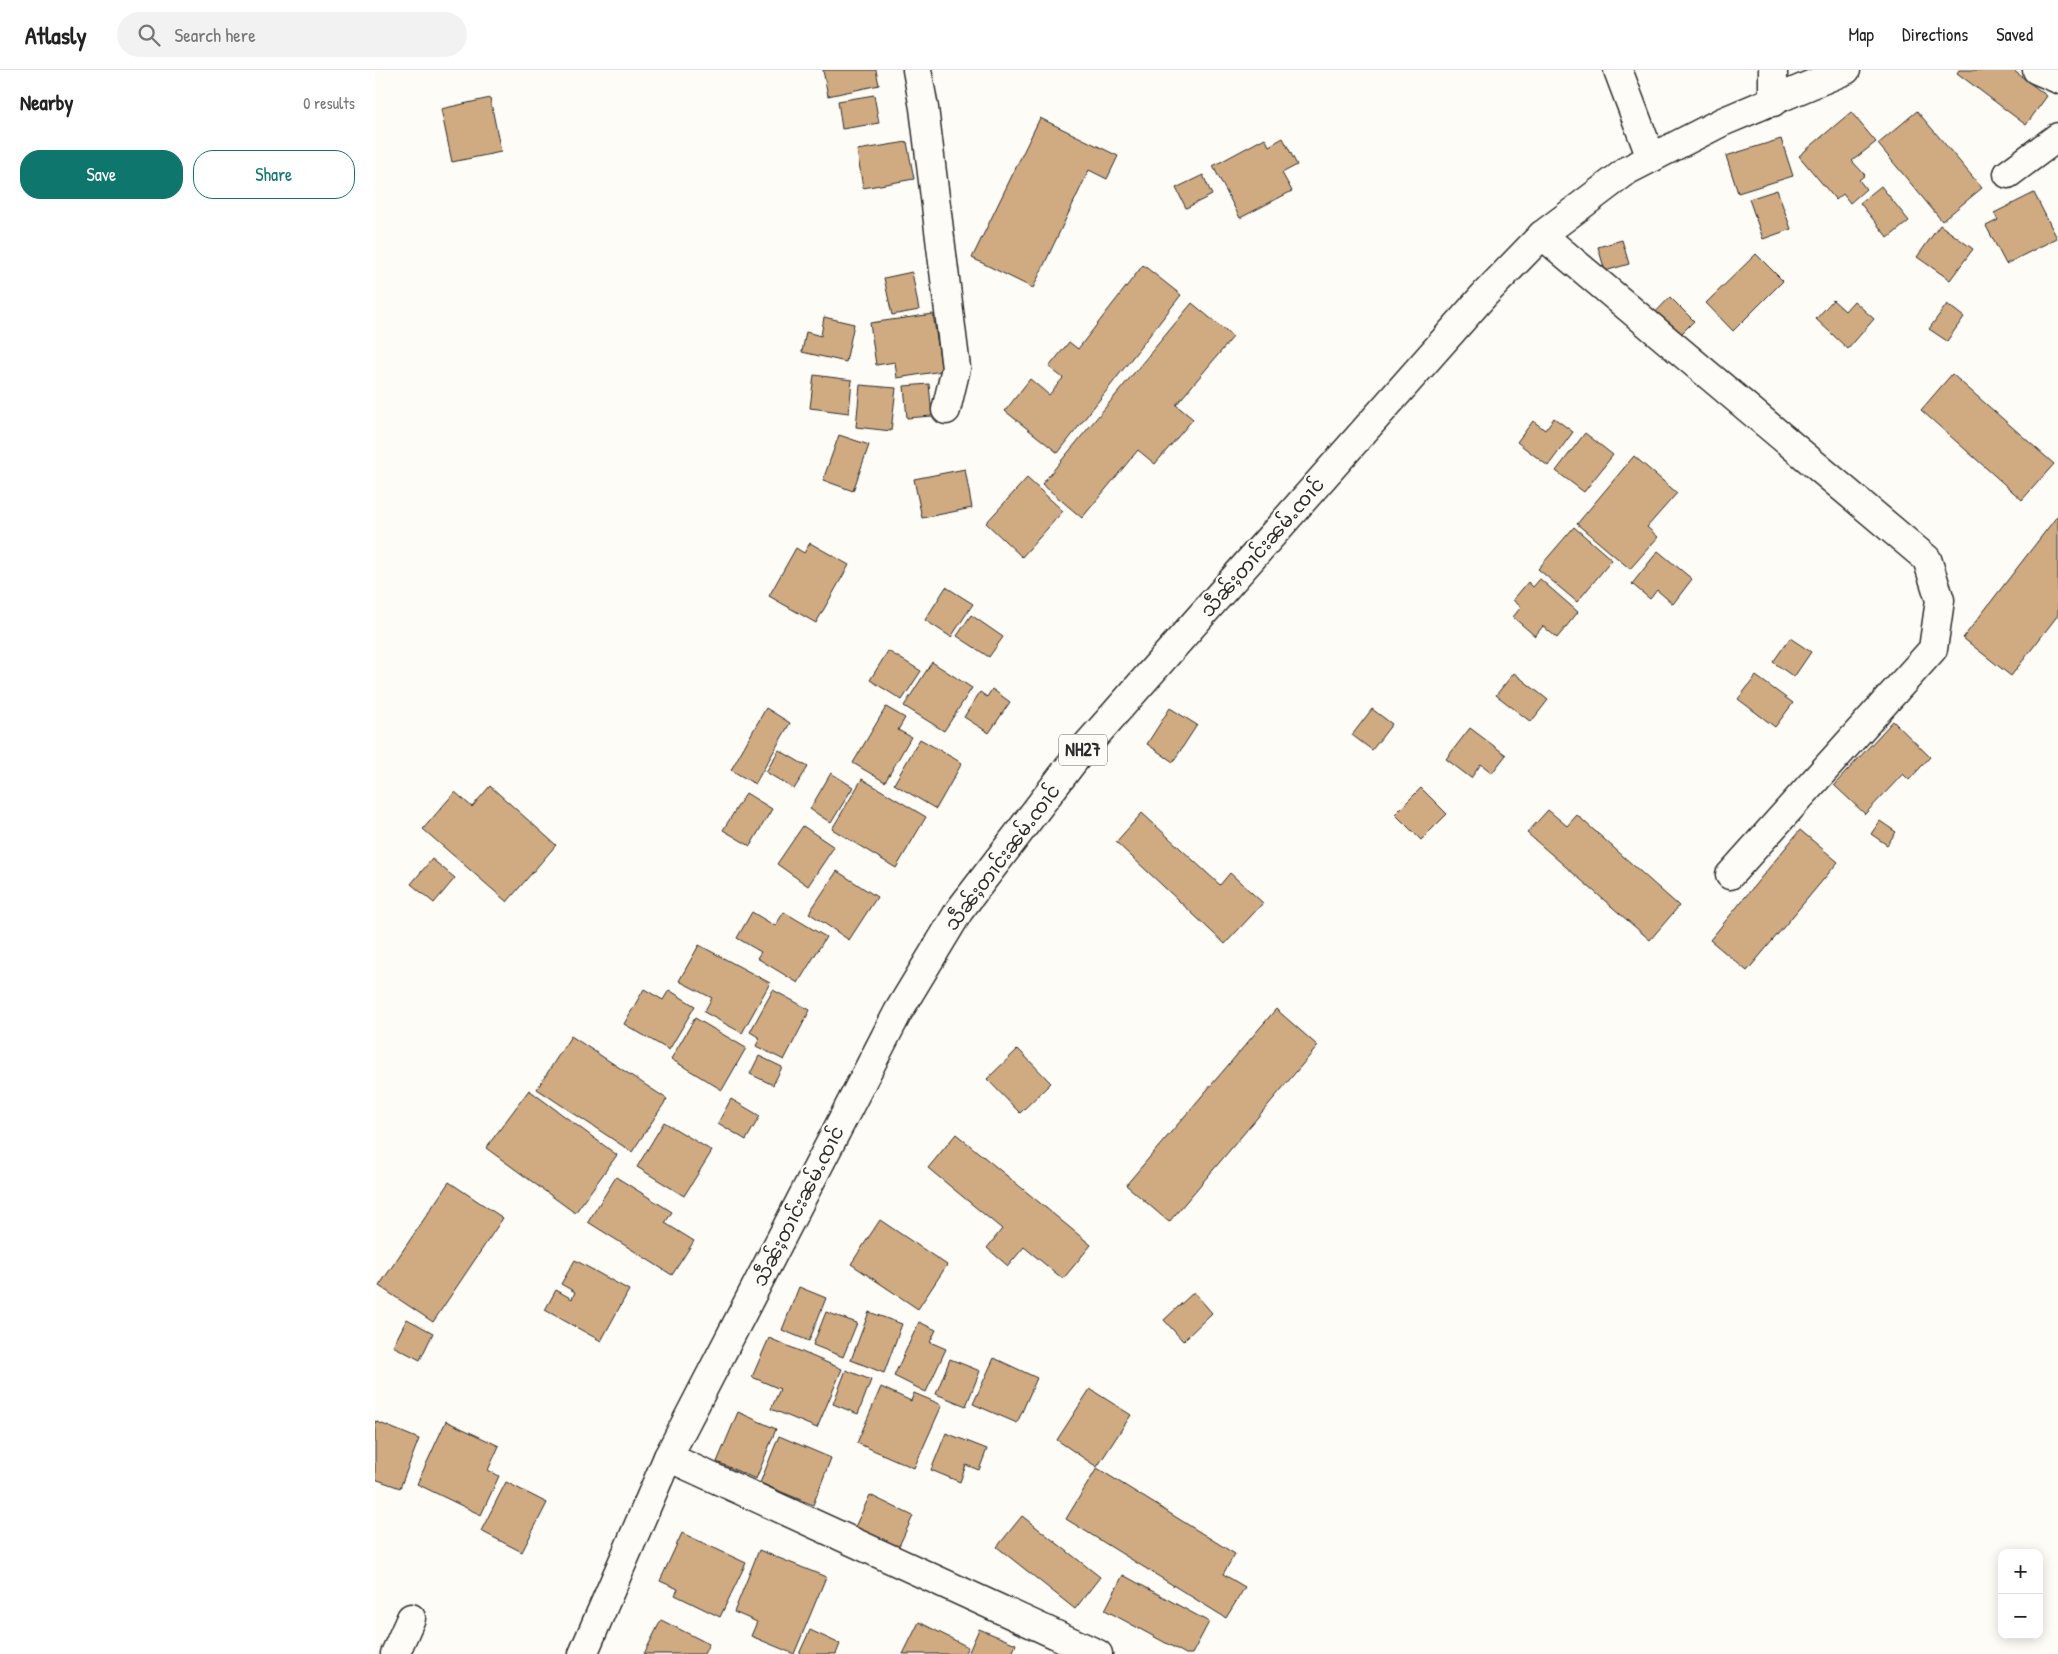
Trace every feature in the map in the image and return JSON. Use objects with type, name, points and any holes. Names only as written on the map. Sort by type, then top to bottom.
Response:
[{"type":"main road","points":[[917,70],[924,108],[957,368],[946,410]]},
{"type":"main road","points":[[1619,70],[1651,158]]},
{"type":"main road","points":[[1773,70],[1773,102]]},
{"type":"main road","name":"သဵၼ်ႈတၢင်းၼမ်ႉၸၢင်","points":[[583,1654],[669,1457],[898,1012],[959,911],[1079,754],[1485,294],[1542,235],[1627,170],[1722,122],[1846,70]]},
{"type":"main road","points":[[2037,70],[2058,79]]},
{"type":"main road","points":[[2008,174],[2058,137]]},
{"type":"main road","points":[[1542,235],[1927,559],[1940,600],[1933,649],[1730,875]]},
{"type":"main road","points":[[669,1457],[1098,1654]]},
{"type":"main road","points":[[395,1654],[411,1618]]},
{"type":"building","points":[[823,70],[876,70],[879,85],[828,96]]},
{"type":"building","points":[[1959,70],[2013,70],[2047,96],[2026,125],[1957,73]]},
{"type":"building","points":[[874,95],[879,123],[842,129],[838,101]]},
{"type":"building","points":[[490,98],[501,152],[452,162],[441,109]]},
{"type":"building","points":[[1917,111],[1982,188],[1942,221],[1878,144]]},
{"type":"building","points":[[1851,112],[1876,142],[1852,161],[1865,175],[1859,180],[1866,189],[1850,203],[1843,194],[1836,200],[1799,156]]},
{"type":"building","points":[[1040,118],[1118,156],[1107,179],[1089,170],[1033,288],[972,258]]},
{"type":"building","points":[[1265,138],[1269,146],[1283,138],[1297,165],[1282,173],[1292,191],[1240,218],[1213,166]]},
{"type":"building","points":[[1781,139],[1793,176],[1738,193],[1726,156]]},
{"type":"building","points":[[907,142],[914,179],[863,188],[857,150]]},
{"type":"building","points":[[1203,175],[1212,195],[1186,208],[1176,188]]},
{"type":"building","points":[[1881,186],[1909,221],[1888,238],[1860,203]]},
{"type":"building","points":[[1777,190],[1791,229],[1763,239],[1749,199]]},
{"type":"building","points":[[2034,193],[2057,238],[2006,264],[1986,226],[1998,220],[1994,213]]},
{"type":"building","points":[[1940,225],[1973,249],[1950,280],[1917,257]]},
{"type":"building","points":[[1622,240],[1629,264],[1605,271],[1598,247]]},
{"type":"building","points":[[1756,254],[1783,281],[1733,331],[1706,303]]},
{"type":"building","points":[[1143,265],[1181,295],[1058,453],[1005,411],[1030,379],[1049,395],[1063,378],[1049,367],[1069,342],[1078,349]]},
{"type":"building","points":[[912,272],[919,310],[892,315],[884,278]]},
{"type":"building","points":[[1670,297],[1694,321],[1676,339],[1652,316]]},
{"type":"building","points":[[1833,300],[1845,311],[1854,301],[1874,319],[1848,349],[1816,319]]},
{"type":"building","points":[[1192,303],[1233,337],[1176,405],[1193,419],[1155,464],[1138,450],[1082,518],[1042,484]]},
{"type":"building","points":[[1947,304],[1964,317],[1947,341],[1929,329]]},
{"type":"building","points":[[933,314],[942,371],[897,378],[895,362],[876,365],[870,323]]},
{"type":"building","points":[[824,317],[854,324],[846,362],[802,352],[806,332],[821,336]]},
{"type":"building","points":[[1952,374],[2054,464],[2022,500],[1921,410]]},
{"type":"building","points":[[814,375],[852,380],[849,413],[810,408]]},
{"type":"building","points":[[929,384],[932,416],[907,418],[904,386]]},
{"type":"building","points":[[860,385],[896,388],[891,431],[856,427]]},
{"type":"building","points":[[1554,418],[1573,432],[1548,466],[1517,442],[1533,421],[1545,430]]},
{"type":"building","points":[[1585,433],[1613,455],[1584,492],[1556,471]]},
{"type":"building","points":[[839,435],[869,445],[853,491],[823,480]]},
{"type":"building","points":[[1634,456],[1677,493],[1647,527],[1658,537],[1630,569],[1577,524]]},
{"type":"building","points":[[965,469],[972,508],[922,518],[914,479]]},
{"type":"building","points":[[1027,478],[1063,511],[1022,557],[986,523]]},
{"type":"building","points":[[2058,515],[2058,615],[2011,676],[1963,638]]},
{"type":"building","points":[[1574,527],[1612,560],[1577,602],[1538,569]]},
{"type":"building","points":[[810,543],[849,565],[816,623],[769,596],[796,548],[804,553]]},
{"type":"building","points":[[1658,551],[1692,579],[1673,604],[1657,590],[1650,599],[1632,584]]},
{"type":"building","points":[[1540,579],[1578,612],[1557,638],[1543,626],[1535,636],[1513,617],[1521,607],[1513,600],[1528,582],[1533,587]]},
{"type":"building","points":[[946,587],[973,604],[951,637],[925,620]]},
{"type":"building","points":[[971,615],[1003,637],[989,657],[957,636]]},
{"type":"building","points":[[1790,638],[1811,652],[1794,677],[1773,662]]},
{"type":"building","points":[[888,651],[921,671],[902,700],[870,680]]},
{"type":"building","points":[[932,662],[972,688],[944,731],[904,706]]},
{"type":"building","points":[[1514,673],[1548,700],[1531,722],[1496,695]]},
{"type":"building","points":[[1756,676],[1793,703],[1775,727],[1738,699]]},
{"type":"building","points":[[992,689],[1010,702],[989,733],[964,717],[980,692],[987,697]]},
{"type":"building","points":[[886,707],[905,718],[898,730],[911,737],[885,782],[853,763]]},
{"type":"building","points":[[766,708],[790,723],[755,784],[731,770]]},
{"type":"building","points":[[1170,708],[1197,725],[1173,762],[1147,744]]},
{"type":"building","points":[[1372,709],[1392,724],[1372,750],[1352,735]]},
{"type":"building","points":[[1893,721],[1930,757],[1909,780],[1903,774],[1865,814],[1834,785]]},
{"type":"building","points":[[1470,728],[1506,755],[1492,773],[1481,764],[1471,778],[1446,759]]},
{"type":"building","points":[[920,739],[962,763],[936,809],[894,784]]},
{"type":"building","points":[[779,750],[808,767],[794,789],[766,772]]},
{"type":"building","points":[[831,773],[853,787],[831,823],[810,809]]},
{"type":"building","points":[[862,779],[926,817],[896,868],[832,829]]},
{"type":"building","points":[[490,786],[556,845],[507,902],[423,829],[455,792],[472,807]]},
{"type":"building","points":[[1421,788],[1447,814],[1421,840],[1395,814]]},
{"type":"building","points":[[746,793],[772,809],[750,846],[723,830]]},
{"type":"building","points":[[1548,810],[1567,826],[1577,815],[1679,906],[1650,940],[1527,833]]},
{"type":"building","points":[[1142,813],[1220,885],[1230,873],[1263,903],[1225,944],[1116,842]]},
{"type":"building","points":[[1880,821],[1896,832],[1887,845],[1871,834]]},
{"type":"building","points":[[803,826],[834,847],[808,886],[777,864]]},
{"type":"building","points":[[1800,830],[1838,862],[1747,971],[1710,940]]},
{"type":"building","points":[[432,859],[455,878],[434,903],[411,884]]},
{"type":"building","points":[[837,871],[877,897],[849,940],[809,913]]},
{"type":"building","points":[[752,912],[775,926],[784,912],[826,937],[798,983],[757,958],[761,952],[737,938]]},
{"type":"building","points":[[699,945],[770,983],[742,1033],[704,1012],[712,998],[679,981]]},
{"type":"building","points":[[644,989],[663,1000],[669,990],[695,1006],[669,1050],[624,1024]]},
{"type":"building","points":[[773,990],[810,1010],[784,1060],[756,1046],[760,1038],[750,1032]]},
{"type":"building","points":[[1276,1009],[1318,1046],[1169,1222],[1126,1185]]},
{"type":"building","points":[[695,1018],[746,1048],[722,1090],[671,1059]]},
{"type":"building","points":[[571,1036],[667,1099],[632,1152],[537,1089]]},
{"type":"building","points":[[1018,1049],[1051,1083],[1020,1113],[987,1079]]},
{"type":"building","points":[[759,1056],[782,1067],[773,1085],[750,1074]]},
{"type":"building","points":[[529,1090],[617,1155],[575,1213],[486,1148]]},
{"type":"building","points":[[731,1099],[760,1116],[746,1140],[718,1123]]},
{"type":"building","points":[[664,1122],[712,1151],[684,1196],[637,1167]]},
{"type":"building","points":[[956,1134],[1091,1245],[1063,1279],[1024,1247],[1008,1266],[987,1248],[1002,1229],[928,1168]]},
{"type":"building","points":[[616,1177],[672,1212],[665,1223],[694,1241],[672,1275],[588,1222]]},
{"type":"building","points":[[449,1182],[503,1218],[433,1322],[379,1286]]},
{"type":"building","points":[[880,1220],[947,1265],[918,1309],[851,1264]]},
{"type":"building","points":[[575,1260],[629,1290],[601,1341],[545,1310],[556,1290],[572,1299],[575,1292],[561,1284]]},
{"type":"building","points":[[799,1287],[826,1298],[809,1341],[782,1330]]},
{"type":"building","points":[[1194,1292],[1212,1313],[1183,1341],[1164,1320]]},
{"type":"building","points":[[826,1312],[857,1323],[843,1357],[813,1345]]},
{"type":"building","points":[[869,1312],[902,1324],[884,1373],[851,1360]]},
{"type":"building","points":[[407,1319],[433,1333],[420,1360],[393,1346]]},
{"type":"building","points":[[919,1322],[936,1330],[930,1342],[946,1349],[926,1392],[894,1376]]},
{"type":"building","points":[[769,1338],[842,1369],[817,1428],[771,1409],[780,1389],[752,1377]]},
{"type":"building","points":[[994,1358],[1037,1378],[1017,1423],[973,1404]]},
{"type":"building","points":[[950,1359],[980,1371],[966,1406],[936,1394]]},
{"type":"building","points":[[846,1370],[871,1380],[858,1414],[833,1404]]},
{"type":"building","points":[[881,1387],[911,1401],[914,1393],[942,1405],[914,1468],[857,1443]]},
{"type":"building","points":[[1090,1389],[1131,1415],[1097,1467],[1057,1440]]},
{"type":"building","points":[[738,1412],[776,1429],[756,1479],[717,1462]]},
{"type":"building","points":[[375,1421],[419,1439],[400,1488],[375,1479]]},
{"type":"building","points":[[446,1421],[499,1446],[488,1470],[499,1476],[481,1515],[417,1484]]},
{"type":"building","points":[[946,1433],[987,1449],[979,1470],[966,1465],[960,1482],[931,1470]]},
{"type":"building","points":[[779,1436],[831,1458],[813,1505],[760,1483]]},
{"type":"building","points":[[1097,1468],[1235,1554],[1223,1574],[1245,1587],[1226,1618],[1066,1519]]},
{"type":"building","points":[[506,1482],[547,1503],[522,1552],[481,1531]]},
{"type":"building","points":[[870,1495],[913,1516],[898,1548],[855,1527]]},
{"type":"building","points":[[1022,1516],[1100,1577],[1075,1609],[997,1547]]},
{"type":"building","points":[[682,1533],[746,1563],[720,1617],[675,1595],[678,1589],[660,1581]]},
{"type":"building","points":[[759,1550],[826,1577],[794,1654],[751,1636],[757,1622],[734,1612]]},
{"type":"building","points":[[1123,1575],[1209,1622],[1192,1654],[1186,1654],[1105,1610]]},
{"type":"building","points":[[661,1620],[709,1644],[704,1654],[644,1654]]},
{"type":"building","points":[[919,1622],[968,1647],[964,1654],[903,1654]]},
{"type":"building","points":[[979,1629],[1016,1644],[1012,1654],[968,1654]]},
{"type":"building","points":[[810,1630],[840,1644],[836,1654],[799,1654]]}]
